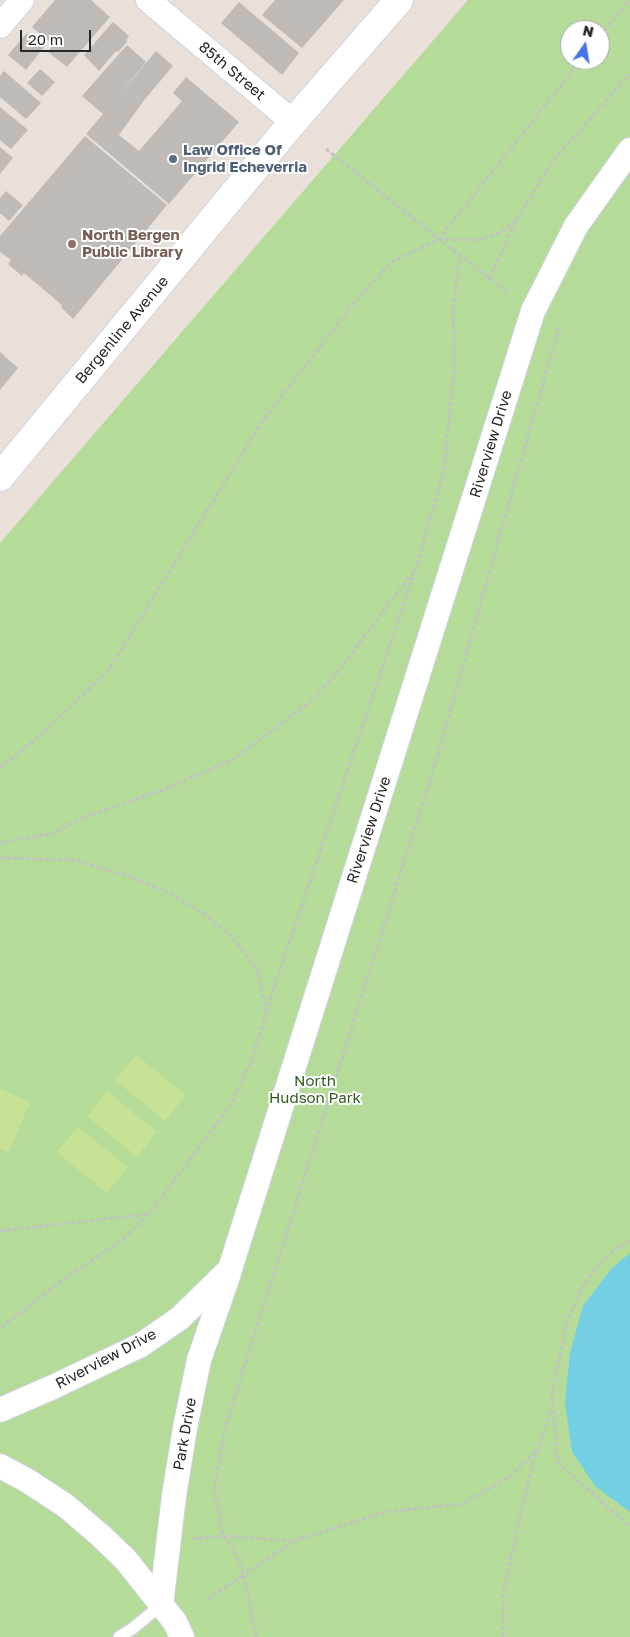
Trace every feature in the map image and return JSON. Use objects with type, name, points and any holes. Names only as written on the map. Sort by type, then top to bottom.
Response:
[{"type":"street","points":[[0,26],[22,0]]},
{"type":"street","name":"85th Street","points":[[148,0],[293,122]]},
{"type":"street","name":"Bergenline Avenue","points":[[0,477],[293,122],[399,0]]},
{"type":"street","name":"Riverview Drive","points":[[0,1410],[141,1345],[180,1318],[230,1269],[533,311],[576,226],[630,150]]},
{"type":"street","name":"Park Drive","points":[[161,1605],[185,1428],[198,1360],[230,1269]]},
{"type":"street","points":[[0,1466],[28,1481],[66,1506],[101,1536],[126,1560],[175,1622],[182,1637]]},
{"type":"lane","points":[[119,1637],[132,1629],[161,1605]]},
{"type":"path","points":[[610,24],[629,0]]},
{"type":"path","points":[[0,768],[45,731],[108,671],[263,420],[350,308],[391,262],[439,239],[573,70]]},
{"type":"path","points":[[489,279],[516,220],[552,162],[630,74]]},
{"type":"path","points":[[326,149],[510,294]]},
{"type":"path","points":[[439,239],[478,240],[499,233],[516,220]]},
{"type":"path","points":[[0,1328],[53,1287],[122,1240],[149,1214],[230,1106],[252,1059],[416,568],[444,470],[454,370],[453,308],[460,255]]},
{"type":"path","points":[[256,1637],[244,1575],[233,1547],[223,1536],[214,1489],[225,1428],[436,761],[558,330]]},
{"type":"path","points":[[0,843],[55,833],[87,816],[165,788],[234,759],[310,702],[336,674],[416,568]]},
{"type":"path","points":[[0,858],[74,860],[134,878],[171,894],[204,914],[234,939],[258,971],[266,1013]]},
{"type":"path","points":[[0,1231],[149,1214]]},
{"type":"path","points":[[630,1240],[616,1249],[598,1266],[583,1287],[567,1321],[552,1393],[558,1463],[630,1527]]},
{"type":"path","points":[[503,1637],[503,1592],[530,1474],[552,1406]]},
{"type":"path","points":[[208,1599],[294,1541],[384,1512],[463,1504],[511,1476],[538,1449]]},
{"type":"path","points":[[169,1542],[223,1536],[294,1541]]},
{"type":"green space","name":"North Hudson Park","points":[[468,0],[630,0],[630,1637],[0,1637],[0,543]]},
{"type":"green space","points":[[136,1055],[186,1095],[165,1121],[115,1080]]},
{"type":"green space","points":[[0,1089],[30,1102],[9,1152],[0,1149]]},
{"type":"green space","points":[[107,1091],[157,1132],[137,1157],[87,1116]]},
{"type":"green space","points":[[78,1127],[128,1167],[107,1193],[57,1152]]},
{"type":"water","points":[[630,1253],[630,1512],[595,1486],[572,1452],[565,1402],[570,1353],[583,1306],[611,1269]]},
{"type":"building","points":[[55,0],[91,0],[110,17],[67,67],[48,52],[53,45],[32,27]]},
{"type":"building","points":[[275,0],[344,0],[302,48],[262,15]]},
{"type":"building","points":[[239,2],[299,53],[282,75],[221,23]]},
{"type":"building","points":[[113,22],[129,36],[127,42],[118,52],[116,51],[99,71],[84,55]]},
{"type":"building","points":[[27,33],[44,47],[26,70],[8,55]]},
{"type":"building","points":[[127,45],[146,62],[103,114],[82,96]]},
{"type":"building","points":[[156,51],[173,66],[145,99],[119,135],[139,151],[182,101],[173,93],[186,77],[239,122],[169,204],[86,134]]},
{"type":"building","points":[[40,69],[55,82],[42,96],[27,83]]},
{"type":"building","points":[[4,71],[41,103],[26,119],[0,97],[0,76]]},
{"type":"building","points":[[0,107],[28,130],[11,149],[0,140]]},
{"type":"building","points":[[85,136],[167,205],[73,319],[61,307],[62,305],[24,273],[22,276],[8,264],[11,260],[0,252],[0,236]]},
{"type":"building","points":[[0,147],[13,158],[0,174]]},
{"type":"building","points":[[6,191],[23,205],[9,221],[0,213],[0,198]]},
{"type":"building","points":[[0,352],[18,368],[0,390]]},
{"type":"place","name":"Law Office Of Ingrid Echeverria","points":[[173,159]]},
{"type":"place","name":"North Bergen Public Library","points":[[72,244]]}]
